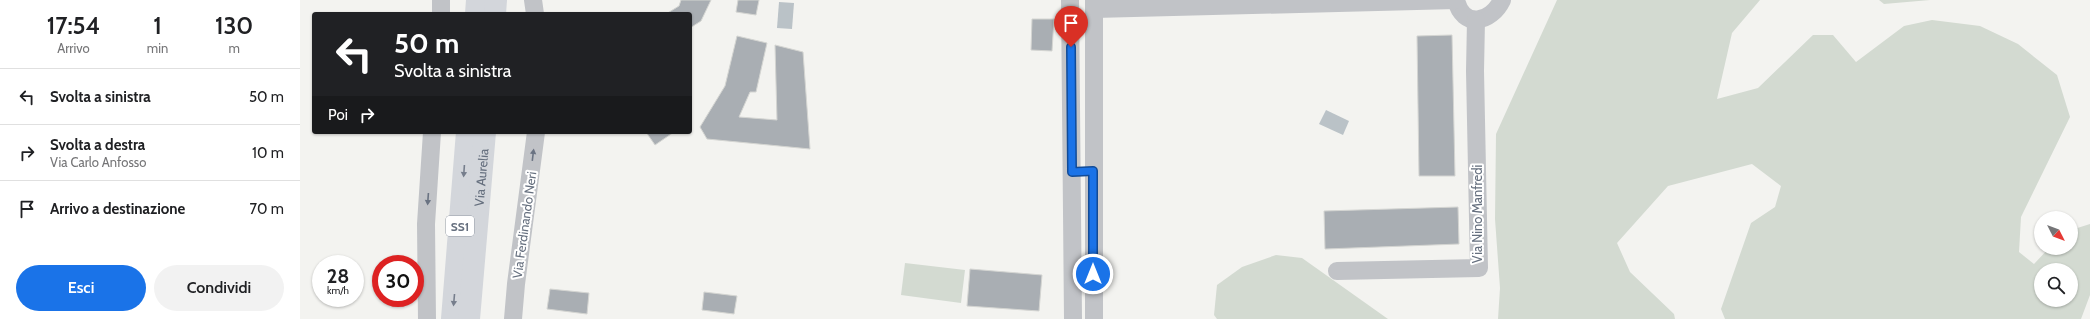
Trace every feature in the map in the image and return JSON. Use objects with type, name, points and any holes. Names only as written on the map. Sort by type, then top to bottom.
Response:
[{"type":"highway","points":[[476,12],[477,0]]},
{"type":"highway","points":[[495,12],[496,0]]},
{"type":"highway","name":"Via Aurelia","points":[[452,319],[467,134]]},
{"type":"highway","name":"Via Aurelia","points":[[469,319],[485,134]]},
{"type":"highway","points":[[474,261],[476,319]]},
{"type":"street","points":[[440,12],[442,0]]},
{"type":"street","points":[[533,0],[535,12]]},
{"type":"street","points":[[1070,0],[1073,319]]},
{"type":"street","points":[[1094,319],[1094,4],[1456,0],[1458,9],[1465,16],[1476,20],[1490,16],[1502,0]]},
{"type":"street","name":"Via Nino Manfredi","points":[[1337,271],[1479,268],[1475,71],[1476,20]]},
{"type":"street","points":[[427,319],[426,224],[432,134]]},
{"type":"street","name":"Via Ferdinando Neri","points":[[513,319],[516,284],[536,134]]},
{"type":"street","points":[[1072,172],[1093,171]]},
{"type":"shaded area","points":[[1557,0],[1760,0],[1732,33],[1717,99],[1758,88],[1813,35],[1833,35],[1856,62],[1904,26],[1932,20],[1980,26],[2018,44],[2057,75],[2070,117],[2021,217],[2019,252],[2034,264],[2034,307],[2078,307],[2078,263],[2035,263],[2042,255],[2078,255],[2078,228],[2090,224],[2090,295],[2081,319],[1725,319],[1721,309],[1751,223],[1775,207],[1781,186],[1752,164],[1668,186],[1617,243],[1630,272],[1674,314],[1675,319],[1498,319],[1500,288],[1495,219],[1496,134]]},
{"type":"shaded area","points":[[1879,0],[1930,0],[1884,4]]},
{"type":"shaded area","points":[[779,2],[794,3],[792,29],[777,28]]},
{"type":"shaded area","points":[[1326,110],[1349,121],[1343,135],[1319,124]]},
{"type":"shaded area","points":[[1276,255],[1302,258],[1388,319],[1217,319],[1214,315],[1217,285],[1242,267]]},
{"type":"shaded area","points":[[905,263],[965,270],[961,303],[901,295]]},
{"type":"building","points":[[681,0],[711,0],[701,21],[692,27],[692,12],[669,12],[679,6]]},
{"type":"building","points":[[738,0],[759,0],[756,15],[736,12]]},
{"type":"building","points":[[1032,19],[1054,19],[1052,51],[1031,50]]},
{"type":"building","points":[[1452,35],[1455,176],[1419,176],[1417,36]]},
{"type":"building","points":[[737,36],[767,43],[756,92],[750,92],[739,117],[777,120],[775,45],[803,52],[810,149],[707,139],[700,127],[725,86]]},
{"type":"building","points":[[647,134],[671,134],[655,145]]},
{"type":"building","points":[[1458,207],[1459,244],[1325,249],[1324,211]]},
{"type":"building","points":[[970,269],[1042,275],[1039,311],[967,306]]},
{"type":"building","points":[[550,289],[589,293],[587,314],[547,309]]},
{"type":"building","points":[[704,292],[737,296],[734,314],[702,310]]},
{"type":"route","points":[[1071,47],[1072,172],[1093,171],[1093,274]]}]
